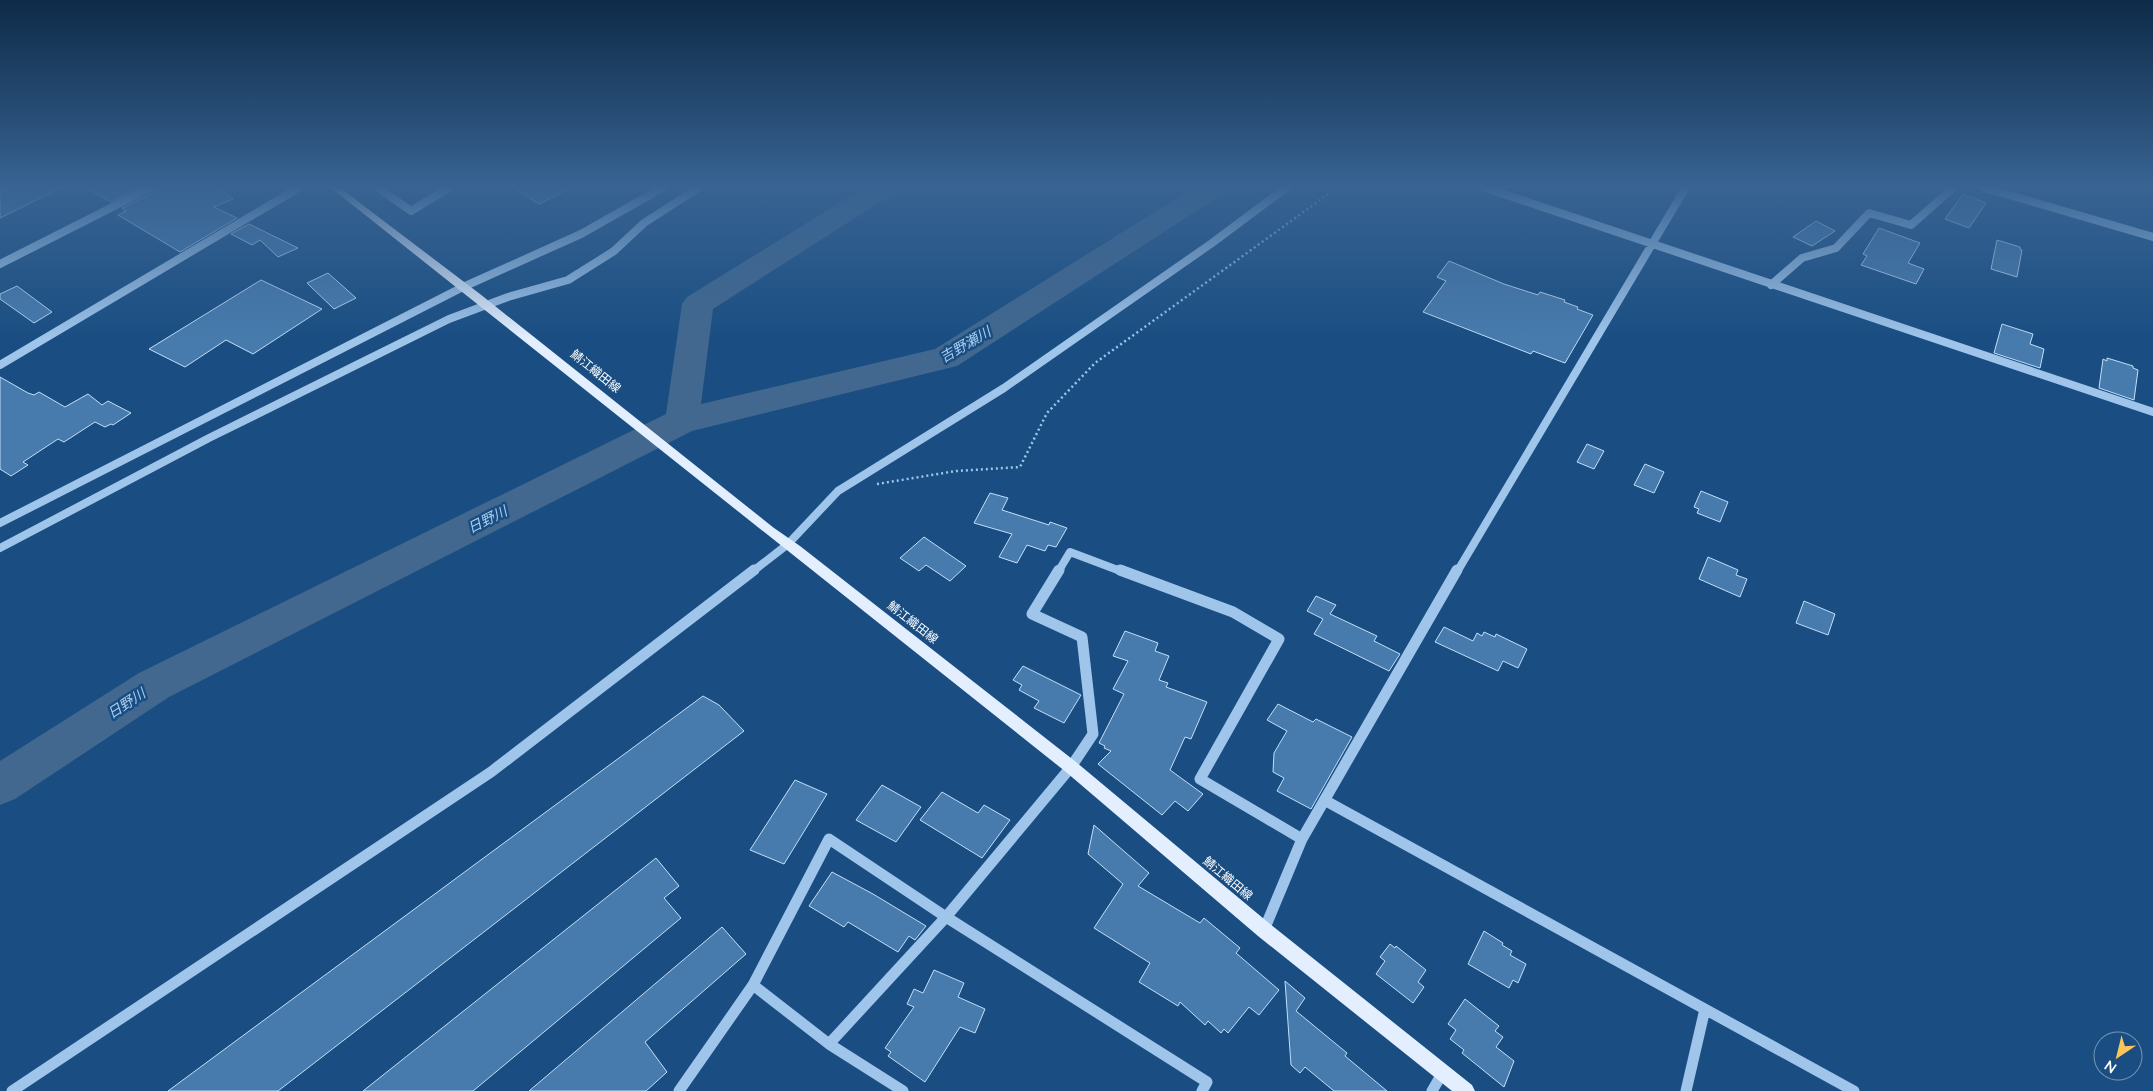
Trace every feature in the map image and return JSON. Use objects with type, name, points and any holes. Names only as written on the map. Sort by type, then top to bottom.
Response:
[{"type":"main road","name":"鯖江織田線","points":[[400,238],[1071,767],[1264,930],[1466,1091]]},
{"type":"street","points":[[0,264],[51,238]]},
{"type":"street","points":[[0,365],[213,238]]},
{"type":"street","points":[[0,523],[463,287],[572,238]]},
{"type":"street","points":[[0,548],[209,438],[449,318],[508,297],[568,280],[614,251],[628,238]]},
{"type":"street","points":[[12,1091],[491,772],[788,544],[838,491],[1004,388],[1219,238]]},
{"type":"street","points":[[1636,238],[1771,285],[2153,412]]},
{"type":"street","points":[[1264,930],[1302,839],[1461,564],[1657,238]]},
{"type":"street","points":[[1771,285],[1802,258],[1836,248],[1846,238]]},
{"type":"street","points":[[829,1044],[946,916],[1071,767],[1093,734],[1082,637],[1032,614],[1070,552],[1233,612],[1279,639],[1200,779],[1302,839]]},
{"type":"street","points":[[1326,800],[1854,1091]]},
{"type":"street","points":[[679,1091],[753,985],[829,839],[946,916],[1207,1082],[1202,1091]]},
{"type":"street","points":[[753,985],[829,1044],[903,1091]]},
{"type":"street","points":[[1686,1091],[1705,1009]]},
{"type":"street","points":[[1432,1091],[1443,1072]]},
{"type":"path","points":[[868,486],[956,470],[1020,467],[1047,412],[1095,363],[1270,238]]},
{"type":"building","points":[[156,238],[204,238],[180,252]]},
{"type":"building","points":[[238,238],[277,238],[298,248],[278,257],[260,240],[252,245]]},
{"type":"building","points":[[1795,238],[1824,238],[1812,246]]},
{"type":"building","points":[[1873,238],[1906,238],[1920,243],[1908,263],[1924,269],[1916,284],[1861,265],[1867,256],[1863,254]]},
{"type":"building","points":[[1997,240],[2020,247],[2022,250],[2017,277],[1991,269]]},
{"type":"building","points":[[1449,261],[1504,284],[1538,295],[1540,292],[1565,300],[1564,302],[1578,307],[1577,309],[1593,315],[1565,363],[1533,351],[1531,354],[1423,312],[1446,281],[1437,277]]},
{"type":"building","points":[[328,273],[356,298],[334,309],[307,283]]},
{"type":"building","points":[[261,280],[322,309],[253,354],[226,340],[185,367],[149,349]]},
{"type":"building","points":[[17,286],[52,312],[34,323],[0,299],[0,294]]},
{"type":"building","points":[[2002,324],[2033,334],[2030,344],[2044,349],[2040,368],[1994,353]]},
{"type":"building","points":[[2107,358],[2133,366],[2133,368],[2138,370],[2134,400],[2099,388],[2103,359],[2107,361]]},
{"type":"building","points":[[0,377],[28,393],[34,395],[39,392],[65,407],[88,394],[102,405],[108,401],[131,413],[113,425],[105,427],[95,422],[64,442],[58,439],[23,462],[28,465],[11,476],[0,469]]},
{"type":"building","points":[[1587,444],[1604,451],[1594,469],[1577,462]]},
{"type":"building","points":[[1645,464],[1664,472],[1654,493],[1634,485]]},
{"type":"building","points":[[1701,491],[1728,502],[1720,522],[1697,513],[1699,509],[1694,507]]},
{"type":"building","points":[[990,493],[1008,498],[1002,510],[1049,525],[1050,522],[1067,528],[1056,547],[1048,545],[1045,551],[1027,545],[1017,563],[999,557],[1012,534],[974,523]]},
{"type":"building","points":[[924,537],[966,566],[950,581],[926,565],[919,571],[900,558]]},
{"type":"building","points":[[1708,557],[1738,570],[1736,575],[1747,579],[1740,597],[1699,579]]},
{"type":"building","points":[[1316,596],[1336,605],[1330,614],[1377,636],[1374,641],[1400,654],[1389,671],[1314,634],[1323,619],[1307,611]]},
{"type":"building","points":[[1804,601],[1835,614],[1828,635],[1796,623]]},
{"type":"building","points":[[1444,627],[1473,641],[1477,633],[1482,636],[1484,632],[1495,637],[1496,634],[1527,649],[1518,668],[1503,661],[1498,671],[1435,642]]},
{"type":"building","points":[[1125,631],[1158,643],[1155,651],[1169,656],[1159,680],[1168,683],[1166,687],[1207,702],[1191,739],[1185,737],[1170,770],[1203,794],[1188,811],[1175,801],[1162,815],[1098,764],[1111,751],[1099,743],[1124,694],[1113,689],[1128,661],[1113,656]]},
{"type":"building","points":[[1023,666],[1081,695],[1064,723],[1034,708],[1039,701],[1019,690],[1022,685],[1013,680]]},
{"type":"building","points":[[703,696],[719,705],[744,731],[278,1091],[168,1091]]},
{"type":"building","points":[[1278,704],[1313,722],[1316,719],[1352,737],[1311,809],[1277,791],[1284,778],[1273,772],[1274,753],[1287,731],[1267,720]]},
{"type":"building","points":[[795,780],[827,794],[784,864],[750,850]]},
{"type":"building","points":[[882,785],[921,807],[896,842],[856,820]]},
{"type":"building","points":[[942,792],[978,813],[984,805],[1010,820],[982,858],[920,820]]},
{"type":"building","points":[[1094,825],[1149,873],[1138,886],[1200,923],[1204,918],[1240,948],[1236,953],[1279,990],[1259,1015],[1249,1007],[1228,1033],[1224,1029],[1221,1033],[1208,1021],[1205,1025],[1180,1002],[1178,1006],[1139,982],[1150,963],[1094,928],[1123,884],[1088,854]]},
{"type":"building","points":[[656,858],[679,886],[664,898],[681,918],[473,1091],[363,1091]]},
{"type":"building","points":[[832,872],[926,926],[915,940],[909,936],[898,952],[848,922],[844,927],[809,906]]},
{"type":"building","points":[[722,927],[746,954],[645,1042],[667,1072],[646,1091],[529,1091]]},
{"type":"building","points":[[1484,931],[1512,951],[1510,955],[1526,964],[1518,983],[1513,980],[1509,988],[1468,964]]},
{"type":"building","points":[[1390,944],[1395,948],[1396,946],[1426,970],[1418,982],[1424,987],[1413,1003],[1376,974],[1385,961],[1380,957]]},
{"type":"building","points":[[934,970],[964,983],[958,997],[985,1009],[975,1033],[960,1027],[925,1082],[888,1056],[891,1052],[885,1048],[914,1007],[907,1004],[914,989],[923,993]]},
{"type":"building","points":[[1285,981],[1305,998],[1296,1011],[1347,1053],[1345,1056],[1387,1091],[1334,1091],[1305,1067],[1300,1073],[1291,1065]]},
{"type":"building","points":[[1465,999],[1499,1026],[1495,1031],[1503,1037],[1496,1047],[1514,1061],[1504,1087],[1462,1053],[1464,1050],[1450,1039],[1456,1030],[1448,1024]]},
{"type":"waterway","name":"日野川","points":[[682,421],[698,304],[803,238]]},
{"type":"waterway","name":"吉野瀬川","points":[[682,421],[945,358],[1134,238]]},
{"type":"waterway","name":"日野川","points":[[0,785],[154,685],[682,421]]}]
